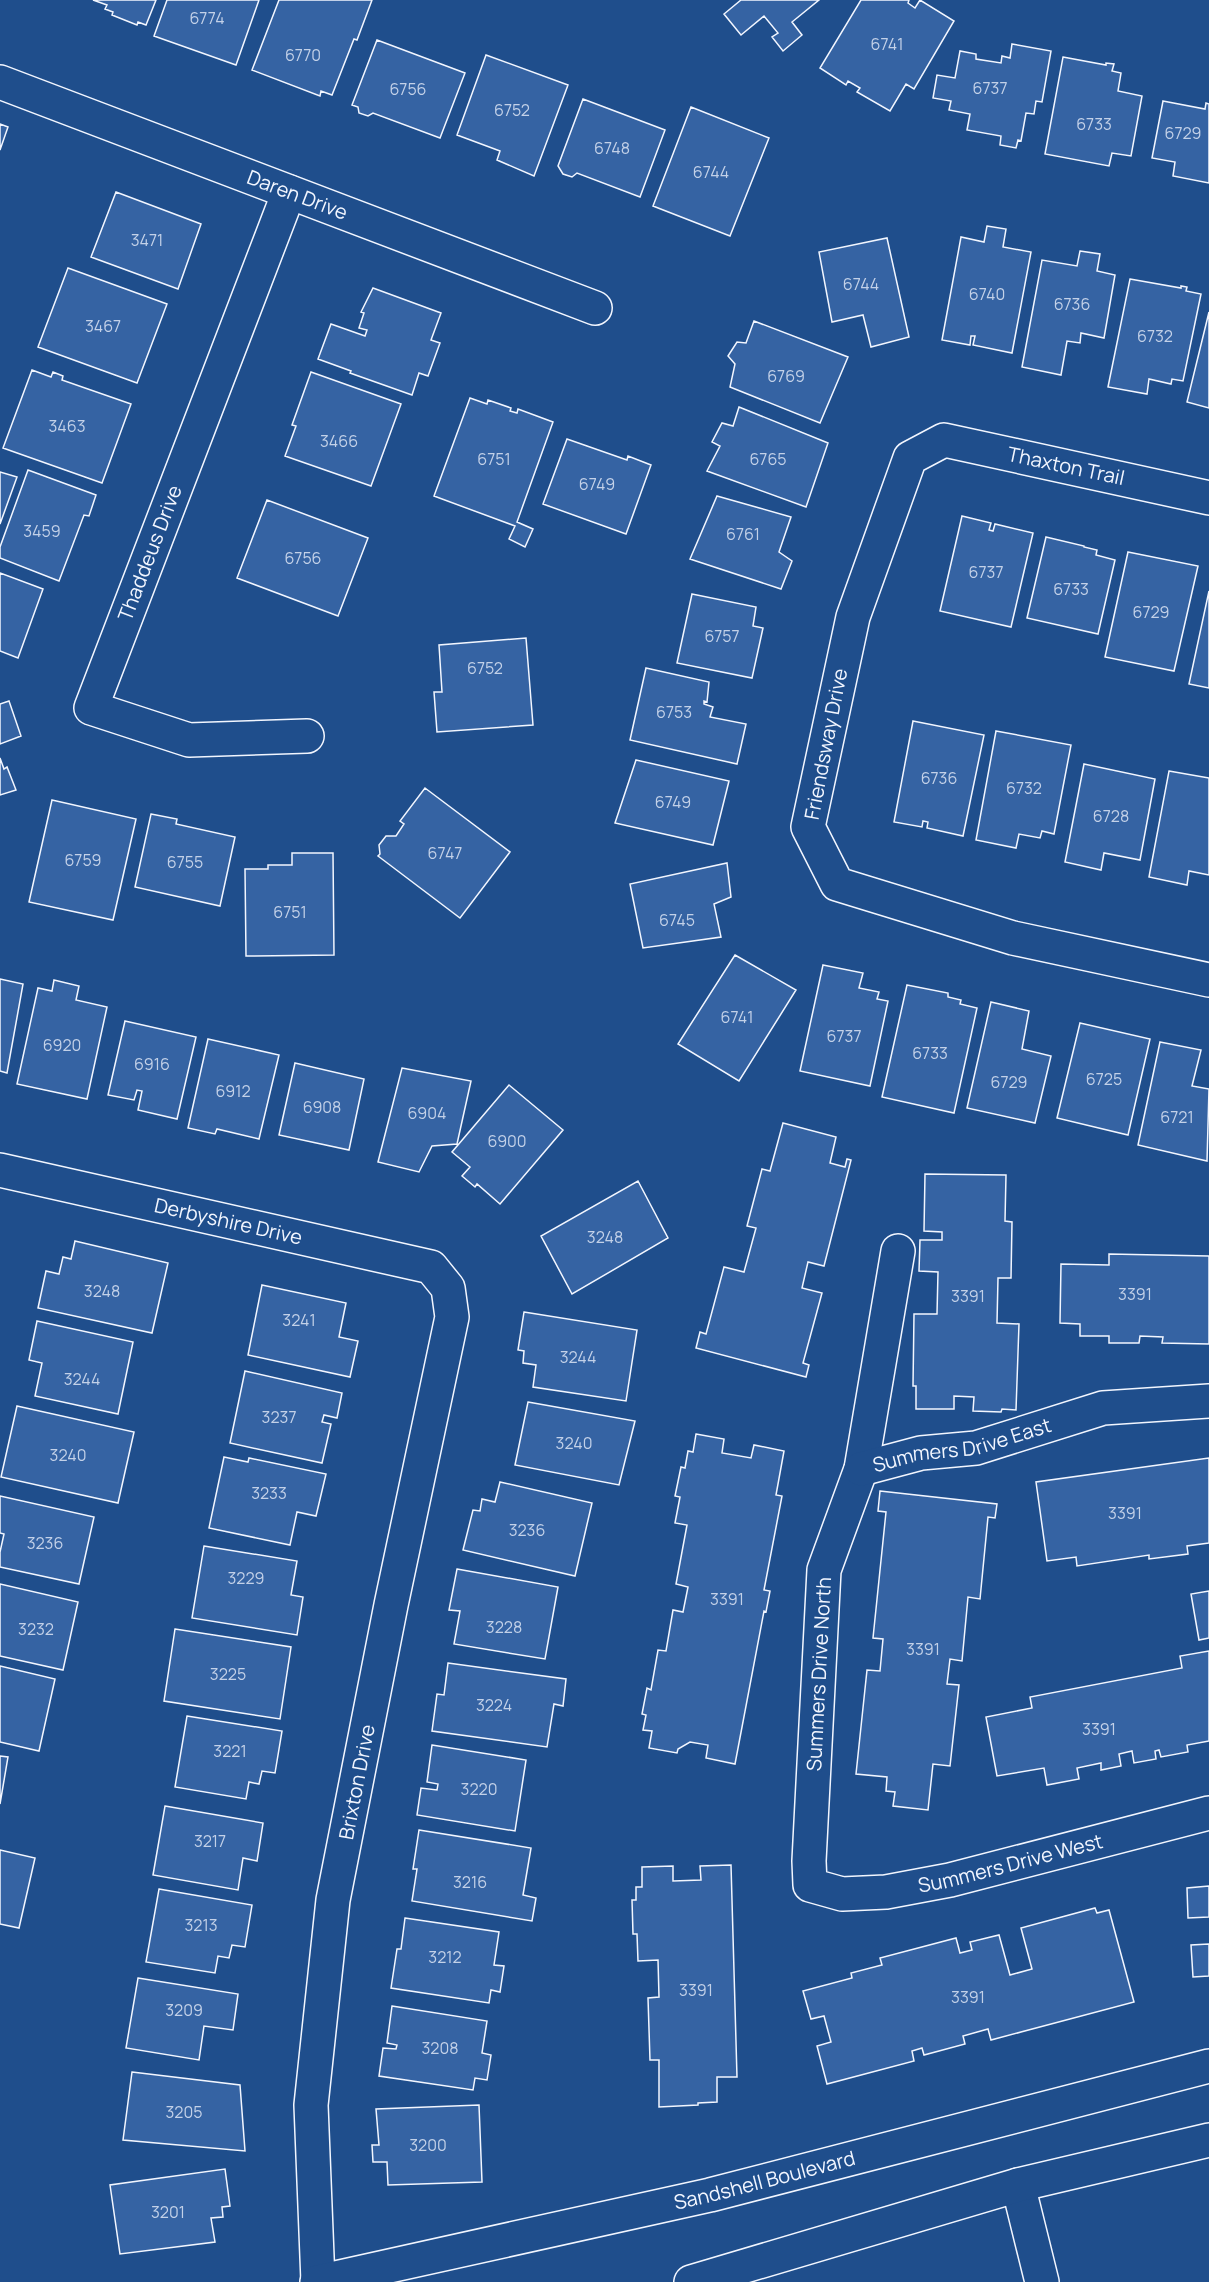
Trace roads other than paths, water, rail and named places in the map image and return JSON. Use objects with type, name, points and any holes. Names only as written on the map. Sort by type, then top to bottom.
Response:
[{"type":"street","name":"Daren Drive","points":[[0,82],[595,308]]},
{"type":"street","name":"Thaddeus Drive","points":[[289,192],[91,708],[189,740],[307,736]]},
{"type":"street","name":"Thaxton Trail","points":[[925,450],[944,440],[1209,498]]},
{"type":"street","name":"Friendsway Drive","points":[[925,450],[910,458],[853,617],[808,826],[837,884],[1013,938],[1209,980]]},
{"type":"street","name":"Derbyshire Drive","points":[[1,1174],[431,1267],[448,1288]]},
{"type":"street","name":"Summers Drive East","points":[[898,1251],[861,1469],[921,1453],[976,1448],[1103,1408],[1209,1401]]},
{"type":"street","name":"Brixton Drive","points":[[318,2282],[311,2105],[333,1900],[391,1605],[452,1317],[448,1288]]},
{"type":"street","name":"Summers Drive North","points":[[810,1885],[809,1861],[824,1570],[861,1469]]},
{"type":"street","name":"Summers Drive West","points":[[810,1885],[842,1894],[886,1892],[950,1880],[1209,1813]]},
{"type":"street","name":"Sandshell Boulevard","points":[[318,2282],[710,2195],[1209,2066]]},
{"type":"street","points":[[691,2282],[1018,2185],[1209,2140]]},
{"type":"street","points":[[1018,2185],[1042,2282]]}]
